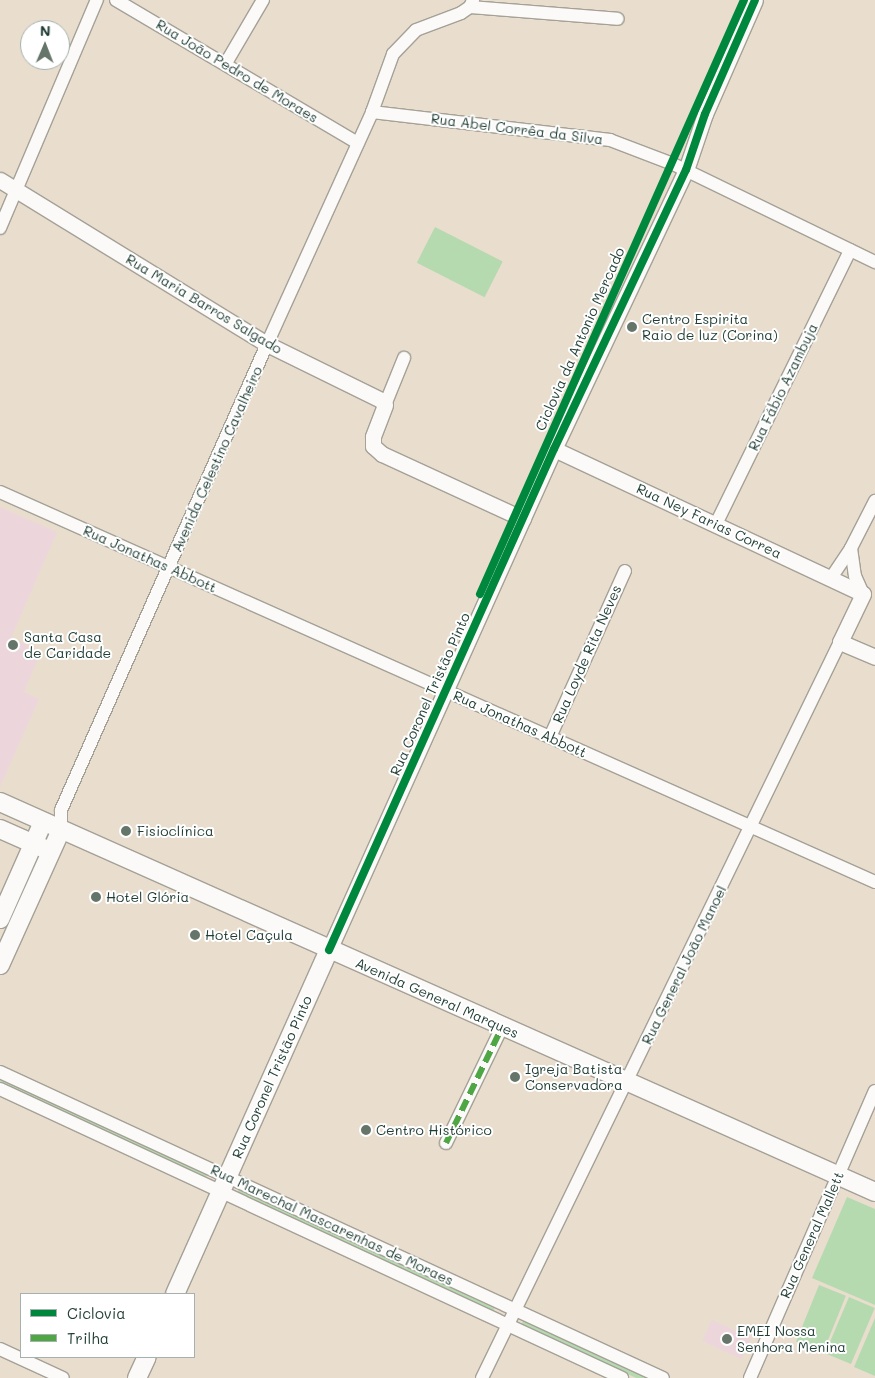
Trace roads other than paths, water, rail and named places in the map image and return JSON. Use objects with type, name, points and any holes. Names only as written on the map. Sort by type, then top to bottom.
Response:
[{"type":"main road","name":"Avenida General Marques","points":[[0,802],[875,1192]]},
{"type":"main road","points":[[0,919],[43,822]]},
{"type":"main road","points":[[0,829],[52,851]]},
{"type":"main road","points":[[0,965],[61,830]]},
{"type":"main road","name":"Rua Coronel Tristão Pinto","points":[[175,1293],[329,950]]},
{"type":"main road","points":[[137,1378],[147,1358]]},
{"type":"street","points":[[0,228],[98,0]]},
{"type":"street","name":"Rua João Pedro de Moraes","points":[[116,0],[226,63],[358,143]]},
{"type":"street","points":[[226,63],[263,0]]},
{"type":"street","name":"Rua Coronel Tristão Pinto","points":[[329,950],[554,449],[686,170],[705,114],[755,0]]},
{"type":"street","points":[[472,3],[618,19]]},
{"type":"street","name":"Avenida Celestino Cavalheiro","points":[[61,830],[61,810],[372,112],[393,54],[416,30],[461,13],[472,3]]},
{"type":"street","name":"Rua Abel Corrêa da Silva","points":[[372,112],[610,140],[686,170],[875,262]]},
{"type":"street","name":"Rua Maria Barros Salgado","points":[[0,180],[267,344],[381,400],[385,405]]},
{"type":"street","name":"Rua Fábio Azambuja","points":[[716,524],[850,250]]},
{"type":"street","points":[[404,358],[373,437],[373,446],[391,458],[523,519]]},
{"type":"street","name":"Rua Ney Farias Correa","points":[[554,449],[862,594]]},
{"type":"street","name":"Rua Jonathas Abbott","points":[[0,492],[875,882]]},
{"type":"street","points":[[831,578],[851,548],[875,501]]},
{"type":"street","points":[[851,548],[854,576],[862,594]]},
{"type":"street","name":"Rua Loyde Rita Neves","points":[[550,737],[625,571]]},
{"type":"street","name":"Rua General João Manoel","points":[[482,1378],[627,1083],[862,594]]},
{"type":"street","points":[[840,642],[875,656]]},
{"type":"street","points":[[43,822],[61,810]]},
{"type":"street","points":[[446,1143],[502,1027]]},
{"type":"street","name":"Rua Marechal Mascarenhas de Moraes","points":[[0,1072],[508,1325],[622,1378]]},
{"type":"street","name":"Rua Marechal Mascarenhas de Moraes","points":[[0,1089],[516,1310],[663,1378]]},
{"type":"street","name":"Rua General Mallett","points":[[750,1378],[875,1091]]},
{"type":"street","points":[[0,1349],[63,1378]]},
{"type":"place","name":"Centro Espirita Raio de luz (Corina)","points":[[632,327]]},
{"type":"place","name":"Santa Casa de Caridade","points":[[13,645]]},
{"type":"place","name":"Fisioclínica","points":[[126,831]]},
{"type":"place","name":"Hotel Glória","points":[[96,897]]},
{"type":"place","name":"Hotel Caçula","points":[[195,935]]},
{"type":"place","name":"Igreja Batista Conservadora","points":[[515,1077]]},
{"type":"place","name":"Centro Histórico","points":[[366,1130]]},
{"type":"place","name":"EMEI Nossa Senhora Menina","points":[[727,1339]]}]
